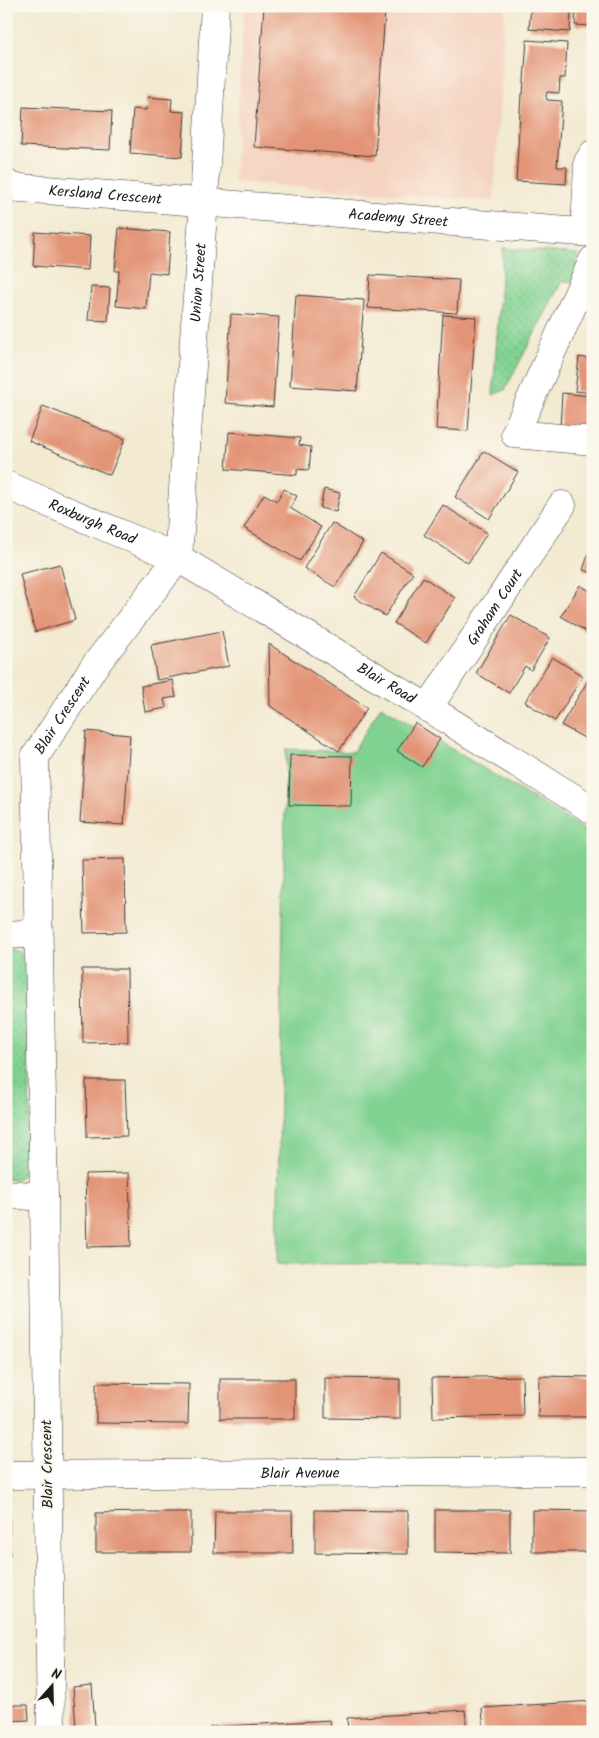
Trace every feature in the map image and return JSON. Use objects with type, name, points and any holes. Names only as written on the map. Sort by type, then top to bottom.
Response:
[{"type":"street","name":"Union Street","points":[[178,558],[216,6]]},
{"type":"street","points":[[589,233],[588,162],[593,154]]},
{"type":"street","name":"Kersland Crescent","points":[[7,187],[204,201]]},
{"type":"street","name":"Academy Street","points":[[204,201],[589,233]]},
{"type":"street","points":[[593,260],[515,434],[593,441]]},
{"type":"street","name":"Roxburgh Road","points":[[6,485],[178,558]]},
{"type":"street","name":"Graham Court","points":[[428,708],[562,505]]},
{"type":"street","name":"Blair Road","points":[[178,558],[428,708],[593,810]]},
{"type":"street","name":"Blair Crescent","points":[[51,1732],[46,1475],[44,1197],[35,758],[93,668],[178,558]]},
{"type":"street","points":[[6,934],[39,933]]},
{"type":"street","points":[[6,1194],[44,1197]]},
{"type":"street","name":"Blair Avenue","points":[[6,1475],[593,1470]]},
{"type":"shaded area","points":[[244,6],[505,6],[494,201],[234,182]]},
{"type":"green space","points":[[503,248],[578,254],[576,282],[562,281],[505,390],[493,395]]},
{"type":"green space","points":[[381,706],[593,835],[593,1263],[277,1264],[286,749],[353,752]]},
{"type":"green space","points":[[6,948],[20,951],[29,960],[30,1169],[17,1179],[6,1179]]},
{"type":"building","points":[[264,6],[317,6],[385,11],[375,156],[254,147]]},
{"type":"building","points":[[531,6],[593,6],[593,26],[575,25],[576,11],[571,11],[570,32],[529,29]]},
{"type":"building","points":[[527,40],[567,43],[565,78],[560,78],[559,93],[547,92],[546,96],[547,100],[562,101],[557,167],[567,167],[566,184],[516,181],[521,94],[523,94]]},
{"type":"building","points":[[147,97],[172,99],[171,111],[185,112],[182,157],[130,153],[133,109],[146,110]]},
{"type":"building","points":[[23,107],[112,111],[110,150],[21,146]]},
{"type":"building","points":[[119,228],[170,232],[167,274],[149,272],[146,309],[116,306],[119,271],[115,271]]},
{"type":"building","points":[[35,232],[90,236],[88,270],[33,266]]},
{"type":"building","points":[[370,275],[459,280],[457,313],[368,308]]},
{"type":"building","points":[[91,287],[110,288],[108,321],[88,320]]},
{"type":"building","points":[[296,295],[364,300],[357,391],[290,386]]},
{"type":"building","points":[[231,314],[279,317],[273,407],[225,403]]},
{"type":"building","points":[[443,315],[476,317],[468,431],[436,429]]},
{"type":"building","points":[[579,357],[593,359],[593,393],[575,391]]},
{"type":"building","points":[[562,393],[593,396],[592,431],[560,429]]},
{"type":"building","points":[[43,406],[125,439],[110,475],[29,441]]},
{"type":"building","points":[[229,432],[300,438],[299,445],[311,447],[309,470],[297,469],[297,475],[226,469]]},
{"type":"building","points":[[484,451],[518,472],[489,519],[455,497]]},
{"type":"building","points":[[284,489],[297,496],[290,508],[321,527],[300,561],[244,528],[264,494],[277,501]]},
{"type":"building","points":[[324,489],[340,493],[336,512],[320,508]]},
{"type":"building","points":[[443,505],[487,533],[468,563],[424,535]]},
{"type":"building","points":[[332,523],[363,542],[335,587],[304,568]]},
{"type":"building","points":[[593,543],[593,573],[583,570]]},
{"type":"building","points":[[381,553],[413,573],[385,616],[354,597]]},
{"type":"building","points":[[60,564],[75,620],[35,632],[20,574]]},
{"type":"building","points":[[423,577],[455,598],[426,643],[394,623]]},
{"type":"building","points":[[580,585],[593,593],[593,636],[561,616]]},
{"type":"building","points":[[511,615],[550,638],[531,670],[525,666],[509,693],[476,673]]},
{"type":"building","points":[[222,631],[229,666],[157,680],[151,645]]},
{"type":"building","points":[[269,644],[367,708],[339,751],[270,706]]},
{"type":"building","points":[[552,657],[583,676],[555,721],[525,702]]},
{"type":"building","points":[[589,679],[593,682],[593,743],[561,725]]},
{"type":"building","points":[[173,680],[176,697],[164,699],[166,708],[145,712],[141,686]]},
{"type":"building","points":[[415,723],[440,739],[422,767],[397,751]]},
{"type":"building","points":[[86,731],[130,735],[124,825],[80,822]]},
{"type":"building","points":[[290,755],[352,756],[351,806],[289,805]]},
{"type":"building","points":[[125,859],[126,932],[84,933],[82,860]]},
{"type":"building","points":[[82,969],[127,969],[128,1042],[83,1043]]},
{"type":"building","points":[[86,1080],[125,1080],[127,1136],[87,1137]]},
{"type":"building","points":[[129,1173],[131,1246],[87,1247],[85,1174]]},
{"type":"building","points":[[522,1376],[523,1416],[433,1418],[432,1378]]},
{"type":"building","points":[[539,1376],[593,1377],[593,1417],[538,1417]]},
{"type":"building","points":[[325,1378],[400,1379],[400,1419],[325,1418]]},
{"type":"building","points":[[220,1379],[295,1379],[295,1419],[220,1419]]},
{"type":"building","points":[[96,1383],[189,1384],[188,1424],[96,1423]]},
{"type":"building","points":[[315,1510],[408,1511],[408,1554],[315,1553]]},
{"type":"building","points":[[435,1510],[510,1510],[510,1553],[435,1552]]},
{"type":"building","points":[[532,1510],[593,1511],[593,1552],[532,1552]]},
{"type":"building","points":[[215,1511],[292,1511],[293,1553],[214,1553]]},
{"type":"building","points":[[191,1512],[191,1552],[96,1552],[96,1513]]},
{"type":"building","points":[[6,1519],[9,1519],[10,1556],[6,1556]]},
{"type":"building","points":[[92,1685],[95,1726],[76,1727],[73,1687]]},
{"type":"building","points":[[593,1701],[593,1732],[484,1732],[482,1708]]},
{"type":"building","points":[[6,1705],[28,1705],[29,1720],[6,1721]]},
{"type":"building","points":[[465,1710],[467,1732],[348,1732],[347,1718]]},
{"type":"building","points":[[330,1720],[331,1732],[210,1732],[210,1727]]},
{"type":"building","points":[[193,1728],[193,1732],[158,1732],[158,1730]]}]
